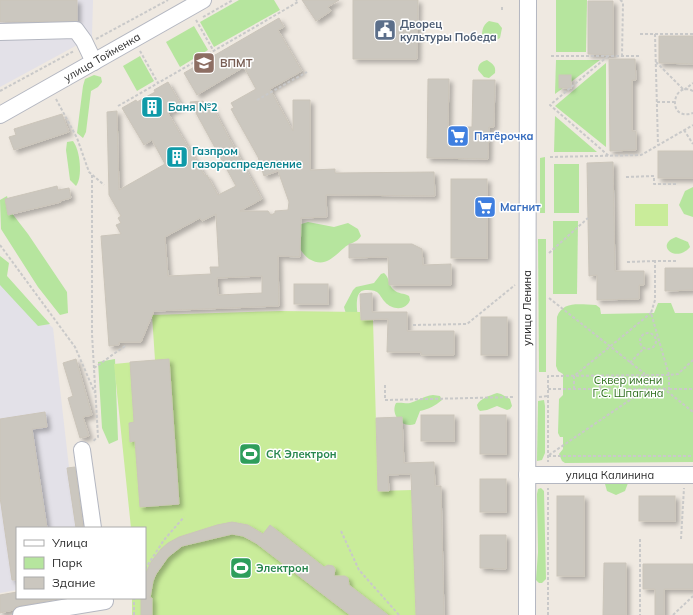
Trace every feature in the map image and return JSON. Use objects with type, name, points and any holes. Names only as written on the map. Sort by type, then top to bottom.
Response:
[{"type":"street","name":"улица Тойменка","points":[[0,114],[203,0]]},
{"type":"street","name":"улица Ленина","points":[[527,615],[528,0]]},
{"type":"street","points":[[0,32],[76,30],[84,41],[94,62]]},
{"type":"street","points":[[82,450],[93,527]]},
{"type":"street","name":"улица Калинина","points":[[527,475],[693,475]]},
{"type":"street","points":[[21,615],[106,605]]},
{"type":"path","points":[[118,106],[298,2],[296,0]]},
{"type":"path","points":[[620,0],[622,2],[622,56]]},
{"type":"path","points":[[502,4],[502,10]]},
{"type":"path","points":[[196,20],[213,51]]},
{"type":"path","points":[[640,34],[693,34]]},
{"type":"path","points":[[655,34],[658,145]]},
{"type":"path","points":[[140,51],[158,83]]},
{"type":"path","points":[[551,56],[640,56]]},
{"type":"path","points":[[608,56],[550,105],[609,156]]},
{"type":"path","points":[[656,62],[684,90]]},
{"type":"path","points":[[257,100],[307,72]]},
{"type":"path","points":[[684,90],[693,83]]},
{"type":"path","points":[[693,91],[684,90],[678,92],[674,102],[675,107],[682,114],[688,115],[693,113]]},
{"type":"path","points":[[55,98],[77,138],[89,172],[104,185]]},
{"type":"path","points":[[657,102],[674,102]]},
{"type":"path","points":[[550,157],[641,155],[693,125]]},
{"type":"path","points":[[684,130],[693,144]]},
{"type":"path","points":[[82,450],[98,437],[92,334],[92,174]]},
{"type":"path","points":[[626,176],[654,176],[654,184],[677,184]]},
{"type":"path","points":[[549,253],[588,218]]},
{"type":"path","points":[[0,245],[75,347],[96,396]]},
{"type":"path","points":[[627,262],[676,261]]},
{"type":"path","points":[[655,262],[655,300],[651,313],[657,338],[669,375],[669,389]]},
{"type":"path","points":[[413,325],[467,324],[516,284]]},
{"type":"path","points":[[549,298],[646,375]]},
{"type":"path","points":[[574,376],[651,313]]},
{"type":"path","points":[[650,333],[657,338],[654,348],[649,350],[644,348],[640,342],[643,335],[650,333]]},
{"type":"path","points":[[94,368],[125,346]]},
{"type":"path","points":[[630,363],[644,348]]},
{"type":"path","points":[[548,615],[548,376],[669,375],[678,374],[693,360]]},
{"type":"path","points":[[600,375],[600,389]]},
{"type":"path","points":[[646,375],[646,389]]},
{"type":"path","points":[[574,376],[574,389]]},
{"type":"path","points":[[385,385],[385,400],[516,397]]},
{"type":"path","points":[[663,388],[693,412]]},
{"type":"path","points":[[548,389],[693,389]]},
{"type":"path","points":[[548,456],[646,389]]},
{"type":"path","points":[[548,456],[693,456]]},
{"type":"path","points":[[681,539],[684,488]]},
{"type":"path","points":[[146,567],[164,540],[184,517]]},
{"type":"path","points":[[341,531],[359,570],[399,615]]},
{"type":"path","points":[[640,539],[640,615]]},
{"type":"path","points":[[673,615],[693,596]]},
{"type":"path","points":[[134,599],[134,615]]},
{"type":"shaded area","points":[[0,0],[93,0],[92,37],[0,87]]},
{"type":"shaded area","points":[[0,280],[53,328],[76,527],[16,527],[16,590],[0,593]]},
{"type":"green space","points":[[239,0],[274,0],[280,10],[214,47],[200,22]]},
{"type":"green space","points":[[556,0],[587,0],[586,52],[556,52]]},
{"type":"green space","points":[[489,21],[498,23],[502,28],[500,38],[491,43],[483,40],[482,35],[483,27]]},
{"type":"green space","points":[[194,26],[208,50],[180,67],[166,42]]},
{"type":"green space","points":[[140,56],[154,81],[137,91],[123,66]]},
{"type":"green space","points":[[487,60],[495,69],[495,73],[489,78],[484,77],[478,70],[480,64]]},
{"type":"green space","points":[[556,60],[600,60],[555,94]]},
{"type":"green space","points":[[606,63],[606,147],[555,106]]},
{"type":"green space","points":[[94,75],[101,77],[102,82],[98,87],[91,91],[86,132],[83,138],[77,133],[83,86],[85,79]]},
{"type":"green space","points":[[555,116],[597,152],[554,152]]},
{"type":"green space","points":[[73,141],[80,164],[78,182],[76,186],[70,180],[66,150],[67,142]]},
{"type":"green space","points":[[545,157],[545,213],[540,213],[540,158]]},
{"type":"green space","points":[[554,164],[579,164],[579,213],[554,213]]},
{"type":"green space","points":[[693,187],[693,217],[684,214],[679,205],[685,191]]},
{"type":"green space","points":[[7,196],[11,212],[28,234],[67,292],[68,313],[60,315],[38,287],[1,229],[0,200]]},
{"type":"green space","points":[[635,204],[668,204],[668,226],[635,226]]},
{"type":"green space","points":[[553,221],[578,221],[577,294],[553,294]]},
{"type":"green space","points":[[308,222],[334,227],[348,223],[358,229],[361,236],[328,261],[315,262],[305,255],[298,244],[298,225]]},
{"type":"green space","points":[[676,237],[688,242],[690,247],[679,254],[670,251],[667,248],[667,244],[670,240]]},
{"type":"green space","points":[[538,239],[546,239],[546,372],[539,372]]},
{"type":"green space","points":[[0,256],[9,263],[7,276],[50,324],[38,326],[0,285]]},
{"type":"green space","points":[[384,273],[392,288],[397,292],[409,296],[410,300],[408,304],[402,308],[391,307],[377,292],[365,290],[359,294],[358,297],[358,317],[346,314],[344,307],[353,290],[356,287],[374,283],[381,274]]},
{"type":"green space","name":"Сквер имени Г.С. Шпагина","points":[[658,303],[671,303],[675,313],[693,313],[693,462],[565,463],[562,461],[559,454],[563,449],[563,437],[560,437],[558,433],[559,399],[563,395],[563,374],[558,371],[556,366],[557,317],[564,308],[579,304],[596,305],[600,308],[601,314],[654,313]]},
{"type":"green space","name":"СК Электрон","points":[[281,311],[360,312],[361,320],[373,320],[378,491],[412,490],[416,615],[132,615],[132,599],[146,599],[146,527],[131,527],[114,364],[155,360],[152,315]]},
{"type":"green space","points":[[115,359],[118,440],[109,444],[102,428],[98,362]]},
{"type":"green space","points":[[497,393],[510,399],[512,406],[510,409],[507,410],[497,406],[487,410],[480,411],[478,409],[477,405],[481,401]]},
{"type":"green space","points":[[426,396],[440,396],[442,400],[432,407],[420,411],[415,424],[410,425],[398,420],[395,412],[396,403],[410,403]]},
{"type":"green space","points":[[544,400],[545,453],[542,460],[537,461],[538,401]]},
{"type":"green space","points":[[619,478],[628,483],[625,491],[616,495],[607,491],[605,484],[611,479]]},
{"type":"green space","points":[[541,488],[544,491],[546,579],[542,583],[539,583],[536,580],[538,552],[537,494],[538,489]]},
{"type":"building","points":[[0,0],[77,0],[77,21],[0,22]]},
{"type":"building","points":[[302,0],[339,0],[328,7],[331,11],[316,21]]},
{"type":"building","name":"Дворец культуры Победа","points":[[353,0],[418,0],[417,59],[353,59]]},
{"type":"building","points":[[588,1],[613,1],[613,55],[588,54]]},
{"type":"building","points":[[279,18],[284,27],[278,30],[302,71],[270,89],[293,131],[293,100],[310,100],[310,170],[335,169],[335,173],[434,172],[435,196],[326,195],[327,217],[301,218],[300,257],[278,256],[279,306],[154,311],[141,342],[119,342],[119,345],[109,346],[101,236],[121,234],[116,225],[121,223],[118,218],[121,216],[109,195],[107,112],[117,111],[119,190],[165,164],[152,140],[144,145],[122,108],[155,92],[154,90],[168,82],[182,106],[168,113],[205,176],[207,175],[218,195],[236,186],[190,102],[203,101],[208,109],[212,106],[262,199],[240,211],[268,211],[271,215],[275,213],[275,211],[288,210],[289,202],[278,171],[264,176],[258,157],[231,109],[234,108],[231,103],[256,89],[244,67],[197,95],[184,73]],"holes":[[[216,214],[219,267],[210,267],[211,274],[168,276],[165,237],[200,218],[202,221]],[[262,276],[262,293],[218,295],[217,278]]]},
{"type":"building","points":[[659,36],[693,36],[693,64],[659,63]]},
{"type":"building","points":[[609,59],[635,59],[636,80],[632,80],[632,131],[636,131],[636,150],[610,151]]},
{"type":"building","points":[[559,75],[571,75],[571,88],[559,88]]},
{"type":"building","points":[[428,79],[449,79],[448,127],[472,127],[473,80],[495,80],[494,127],[489,127],[488,159],[427,158]]},
{"type":"building","points":[[62,114],[69,132],[14,150],[9,137],[16,135],[14,129]]},
{"type":"building","points":[[658,151],[693,151],[693,178],[658,178]]},
{"type":"building","points":[[613,162],[615,271],[644,271],[644,285],[639,285],[639,299],[597,300],[597,275],[589,276],[587,163]]},
{"type":"building","points":[[451,179],[487,179],[487,258],[451,258]]},
{"type":"building","points":[[57,186],[58,190],[69,188],[71,198],[60,201],[61,202],[8,215],[5,199]]},
{"type":"building","points":[[349,244],[412,244],[422,249],[423,265],[451,264],[451,285],[389,285],[388,257],[349,258]]},
{"type":"building","points":[[665,268],[693,268],[693,290],[665,291]]},
{"type":"building","points":[[294,284],[328,284],[328,304],[294,304]]},
{"type":"building","points":[[372,293],[372,312],[407,312],[407,331],[454,331],[454,355],[421,355],[421,352],[387,352],[388,319],[361,320],[360,294]]},
{"type":"building","points":[[481,317],[507,317],[507,355],[481,355]]},
{"type":"building","points":[[76,359],[92,415],[83,417],[89,436],[80,438],[68,398],[73,396],[63,363]]},
{"type":"building","points":[[169,359],[179,504],[140,507],[135,441],[130,442],[129,423],[134,422],[130,362]]},
{"type":"building","points":[[45,412],[47,427],[32,429],[47,527],[16,527],[16,580],[12,580],[0,497],[0,419]]},
{"type":"building","points":[[421,415],[454,415],[454,441],[421,441]]},
{"type":"building","points":[[480,415],[506,415],[506,454],[480,454]]},
{"type":"building","points":[[402,417],[404,463],[434,462],[435,486],[441,486],[444,615],[416,615],[411,474],[388,475],[389,491],[378,491],[376,418]]},
{"type":"building","points":[[75,467],[83,527],[76,527],[67,468]]},
{"type":"building","points":[[480,479],[506,479],[506,512],[480,512]]},
{"type":"building","points":[[557,496],[584,496],[584,576],[557,576]]},
{"type":"building","points":[[639,496],[675,496],[675,521],[639,521]]},
{"type":"building","points":[[232,522],[248,525],[263,534],[270,525],[324,567],[328,565],[333,566],[335,569],[334,576],[345,576],[348,578],[349,585],[388,615],[350,615],[256,543],[243,536],[232,534],[182,546],[168,557],[153,581],[150,598],[152,598],[152,615],[141,615],[141,599],[146,599],[146,573],[151,562],[161,549],[179,537]]},
{"type":"building","points":[[480,535],[506,535],[506,569],[480,568]]},
{"type":"building","points":[[604,563],[626,563],[626,615],[603,615]]},
{"type":"building","points":[[643,564],[693,564],[693,589],[664,589],[664,615],[655,615],[655,589],[643,589]]},
{"type":"building","points":[[16,592],[16,599],[59,599],[19,606],[15,607],[13,610],[0,613],[0,595]]},
{"type":"place","name":"Дворец культуры Победа","points":[[385,30]]},
{"type":"place","name":"ВПМТ","points":[[204,63]]},
{"type":"place","name":"Баня №2","points":[[152,107]]},
{"type":"place","name":"Пятёрочка","points":[[458,136]]},
{"type":"place","name":"Газпром газораспределение","points":[[177,157]]},
{"type":"place","name":"Магнит","points":[[485,207]]},
{"type":"place","name":"СК Электрон","points":[[250,454]]},
{"type":"place","name":"Электрон","points":[[241,568]]}]
